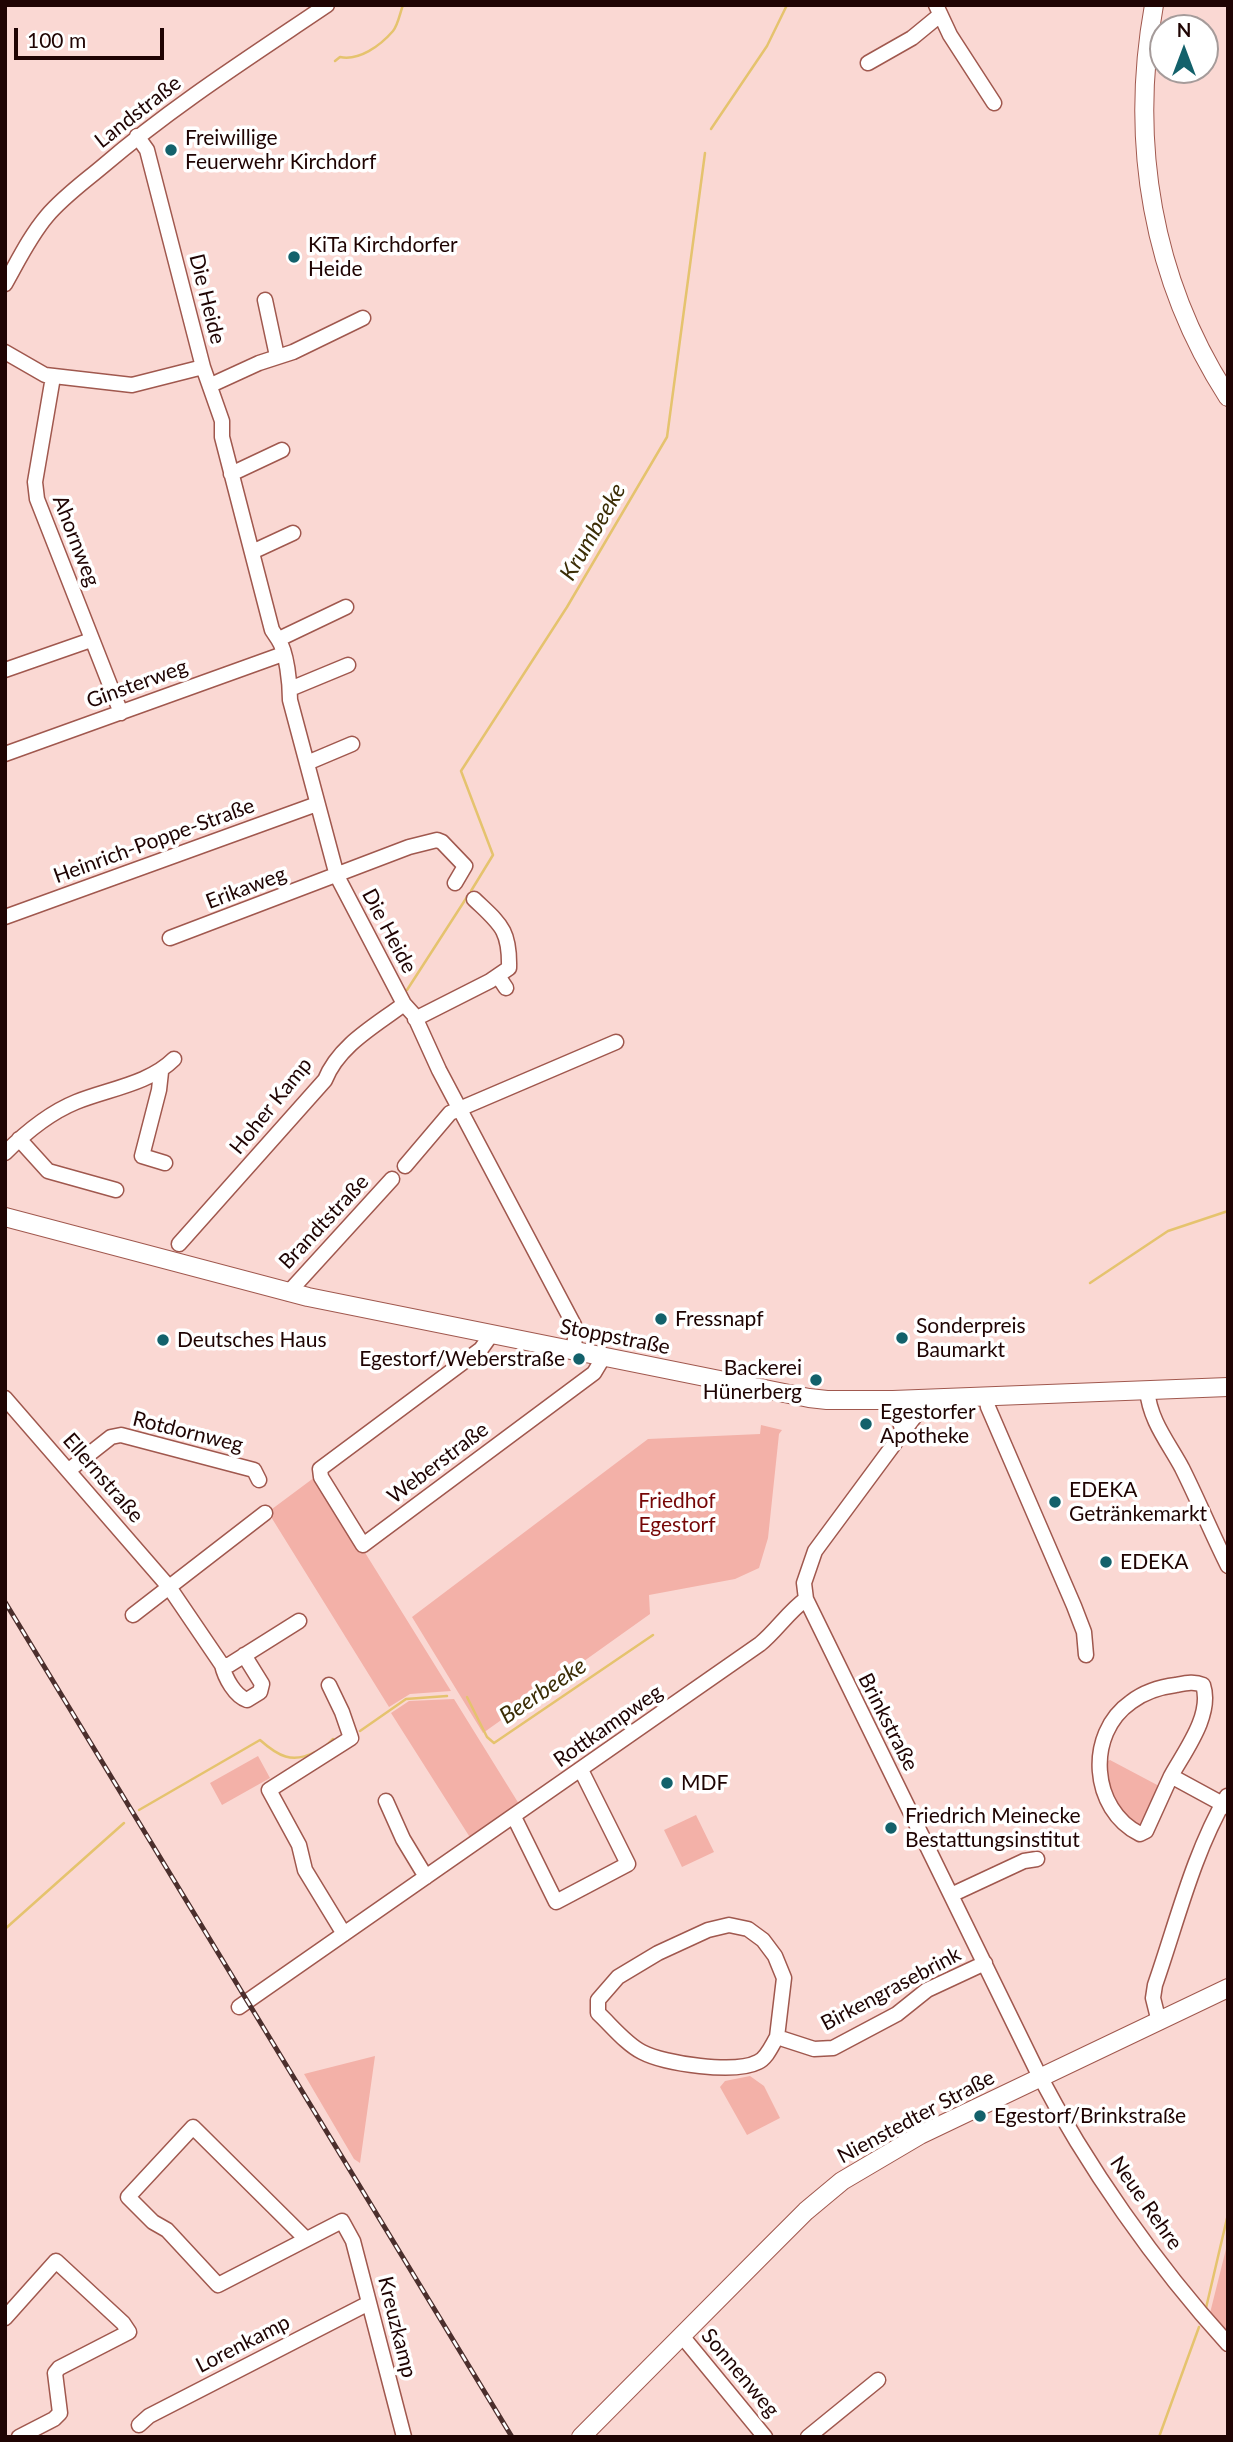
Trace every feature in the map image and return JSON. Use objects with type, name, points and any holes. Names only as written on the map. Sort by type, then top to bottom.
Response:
[{"type":"main road","points":[[1153,5],[1147,46],[1143,118],[1146,169],[1154,218],[1165,263],[1180,304],[1206,361],[1228,397]]},
{"type":"main road","name":"Stoppstraße","points":[[5,1217],[288,1293],[809,1398],[893,1400],[1228,1387]]},
{"type":"main road","name":"Nienstedter Straße","points":[[581,2437],[806,2211],[842,2181],[920,2135],[1228,1989]]},
{"type":"street","name":"Landstraße","points":[[5,284],[47,215],[137,136],[327,5]]},
{"type":"street","points":[[868,63],[912,38],[938,10],[994,103]]},
{"type":"street","name":"Die Heide","points":[[137,136],[147,150],[203,367],[222,421],[222,437],[272,630],[279,639],[283,654],[290,699],[337,876],[404,1004],[415,1019],[574,1325],[576,1332],[573,1352]]},
{"type":"street","points":[[265,300],[277,356]]},
{"type":"street","points":[[211,384],[293,352],[363,318]]},
{"type":"street","points":[[5,352],[45,375],[132,385],[203,367]]},
{"type":"street","name":"Ahornweg","points":[[54,377],[35,482],[37,499],[121,713]]},
{"type":"street","points":[[232,474],[282,450]]},
{"type":"street","points":[[252,552],[293,533]]},
{"type":"street","points":[[279,639],[346,607]]},
{"type":"street","points":[[5,670],[91,640]]},
{"type":"street","name":"Ginsterweg","points":[[5,754],[283,654]]},
{"type":"street","points":[[290,689],[348,664]]},
{"type":"street","points":[[307,763],[352,744]]},
{"type":"street","name":"Heinrich-Poppe-Straße","points":[[5,916],[317,804]]},
{"type":"street","name":"Erikaweg","points":[[170,938],[409,847],[437,840],[465,866],[455,883]]},
{"type":"street","points":[[415,1019],[502,982],[509,968],[510,946],[506,934],[474,899]]},
{"type":"street","name":"Hoher Kamp","points":[[179,1244],[325,1080],[332,1063],[345,1048],[404,1004]]},
{"type":"street","points":[[405,1166],[450,1113],[460,1107],[615,1042]]},
{"type":"street","points":[[5,1153],[47,1118],[73,1103],[161,1072],[174,1059]]},
{"type":"street","points":[[161,1072],[142,1156],[164,1163]]},
{"type":"street","points":[[19,1139],[48,1171],[116,1190]]},
{"type":"street","name":"Brandtstraße","points":[[288,1293],[392,1179]]},
{"type":"street","name":"Weberstraße","points":[[491,1335],[481,1349],[320,1469],[321,1477],[363,1545],[594,1373],[603,1358]]},
{"type":"street","points":[[1147,1390],[1158,1430],[1172,1449],[1228,1566]]},
{"type":"street","points":[[986,1396],[988,1407],[1074,1606],[1084,1632],[1086,1655]]},
{"type":"street","name":"Ellernstraße","points":[[5,1398],[169,1587],[222,1665],[239,1697],[247,1700],[260,1692],[262,1684],[244,1655]]},
{"type":"street","name":"Brinkstraße","points":[[928,1398],[815,1551],[804,1583],[806,1599],[1041,2078]]},
{"type":"street","points":[[893,1400],[903,1432]]},
{"type":"street","name":"Rotdornweg","points":[[69,1470],[111,1437],[121,1435],[254,1470],[259,1480]]},
{"type":"street","points":[[133,1615],[265,1513]]},
{"type":"street","name":"Rottkampweg","points":[[240,2007],[761,1644],[792,1609],[806,1599]]},
{"type":"street","points":[[222,1665],[229,1665],[299,1620]]},
{"type":"street","points":[[1196,1682],[1203,1685],[1205,1692],[1202,1713],[1171,1776],[1146,1831],[1140,1834],[1127,1828],[1104,1796],[1100,1777],[1102,1746],[1113,1720],[1129,1703],[1148,1692],[1196,1682]]},
{"type":"street","points":[[329,1685],[351,1738],[269,1790],[299,1845],[305,1870],[344,1934]]},
{"type":"street","points":[[514,1817],[556,1902],[628,1864],[581,1770]]},
{"type":"street","points":[[1159,2022],[1153,1998],[1155,1985],[1191,1876],[1208,1833],[1226,1801],[1171,1776]]},
{"type":"street","points":[[386,1801],[403,1839],[426,1877]]},
{"type":"street","points":[[951,1895],[1024,1861],[1037,1859]]},
{"type":"street","points":[[729,1925],[748,1929],[763,1940],[775,1956],[784,1978],[777,2037],[762,2061],[748,2066],[713,2067],[656,2058],[640,2051],[598,2013],[598,2000],[618,1978],[658,1953],[708,1930],[729,1925]]},
{"type":"street","name":"Birkengrasebrink","points":[[777,2037],[814,2049],[833,2048],[897,2014],[927,1990],[985,1963]]},
{"type":"street","name":"Neue Rehre","points":[[1041,2078],[1067,2125],[1118,2203],[1170,2274],[1228,2344]]},
{"type":"street","points":[[193,2127],[306,2239],[218,2285],[166,2230],[153,2222],[128,2197],[193,2127]]},
{"type":"street","name":"Kreuzkamp","points":[[306,2239],[342,2221],[347,2228],[353,2241],[402,2436]]},
{"type":"street","points":[[5,2318],[56,2261],[124,2323],[129,2332],[59,2368],[55,2373],[60,2413],[54,2419],[19,2437]]},
{"type":"street","name":"Lorenkamp","points":[[139,2425],[149,2416],[369,2303]]},
{"type":"street","name":"Sonnenweg","points":[[681,2336],[765,2437]]},
{"type":"street","points":[[808,2437],[878,2380]]},
{"type":"green space","name":"Friedhof Egestorf","points":[[761,1425],[782,1430],[779,1434],[768,1538],[759,1568],[735,1579],[649,1595],[650,1614],[483,1733],[412,1617],[648,1439],[760,1434]]},
{"type":"green space","points":[[318,1477],[451,1691],[410,1694],[389,1707],[268,1512]]},
{"type":"green space","points":[[454,1699],[519,1804],[471,1839],[391,1713],[409,1701]]},
{"type":"green space","points":[[258,1756],[270,1778],[222,1805],[210,1783]]},
{"type":"green space","points":[[1110,1760],[1161,1787],[1145,1823],[1139,1825],[1131,1820],[1114,1798],[1106,1762]]},
{"type":"green space","points":[[696,1815],[714,1852],[682,1867],[664,1830]]},
{"type":"green space","points":[[375,2056],[360,2163],[354,2159],[304,2074]]},
{"type":"green space","points":[[750,2076],[764,2086],[780,2118],[747,2135],[720,2087],[725,2081]]},
{"type":"green space","points":[[1228,2241],[1228,2333],[1210,2313]]},
{"type":"waterway","points":[[335,61],[340,57],[362,54],[382,42],[395,28],[403,5]]},
{"type":"waterway","name":"Krumbeeke","points":[[711,129],[767,46],[787,5]]},
{"type":"waterway","name":"Krumbeeke","points":[[471,891],[493,855],[461,771],[567,607],[667,437],[705,153]]},
{"type":"waterway","name":"Krumbeeke","points":[[407,990],[467,897]]},
{"type":"waterway","name":"Beerbeeke","points":[[1090,1283],[1168,1231],[1228,1211]]},
{"type":"waterway","name":"Beerbeeke","points":[[467,1697],[487,1737],[494,1743],[653,1635]]},
{"type":"waterway","name":"Beerbeeke","points":[[360,1731],[406,1699],[447,1696]]},
{"type":"waterway","name":"Beerbeeke","points":[[326,1746],[333,1739]]},
{"type":"waterway","name":"Beerbeeke","points":[[139,1810],[260,1740],[279,1754],[292,1758],[315,1752]]},
{"type":"waterway","name":"Beerbeeke","points":[[5,1929],[124,1823]]},
{"type":"waterway","points":[[1206,2308],[1228,2214]]},
{"type":"waterway","points":[[1159,2437],[1199,2327]]},
{"type":"railway","points":[[5,1602],[512,2437]]},
{"type":"place","name":"Freiwillige Feuerwehr Kirchdorf","points":[[171,150]]},
{"type":"place","name":"KiTa Kirchdorfer Heide","points":[[294,257]]},
{"type":"place","name":"Fressnapf","points":[[661,1319]]},
{"type":"place","name":"Sonderpreis Baumarkt","points":[[902,1338]]},
{"type":"place","name":"Deutsches Haus","points":[[163,1340]]},
{"type":"place","name":"Egestorf/Weberstraße","points":[[579,1359]]},
{"type":"place","name":"Backerei Hünerberg","points":[[816,1380]]},
{"type":"place","name":"Egestorfer Apotheke","points":[[866,1424]]},
{"type":"place","name":"EDEKA Getränkemarkt","points":[[1055,1502]]},
{"type":"place","name":"EDEKA","points":[[1106,1562]]},
{"type":"place","name":"MDF","points":[[667,1783]]},
{"type":"place","name":"Friedrich Meinecke Bestattungsinstitut","points":[[891,1828]]},
{"type":"place","name":"Egestorf/Brinkstraße","points":[[980,2116]]}]
